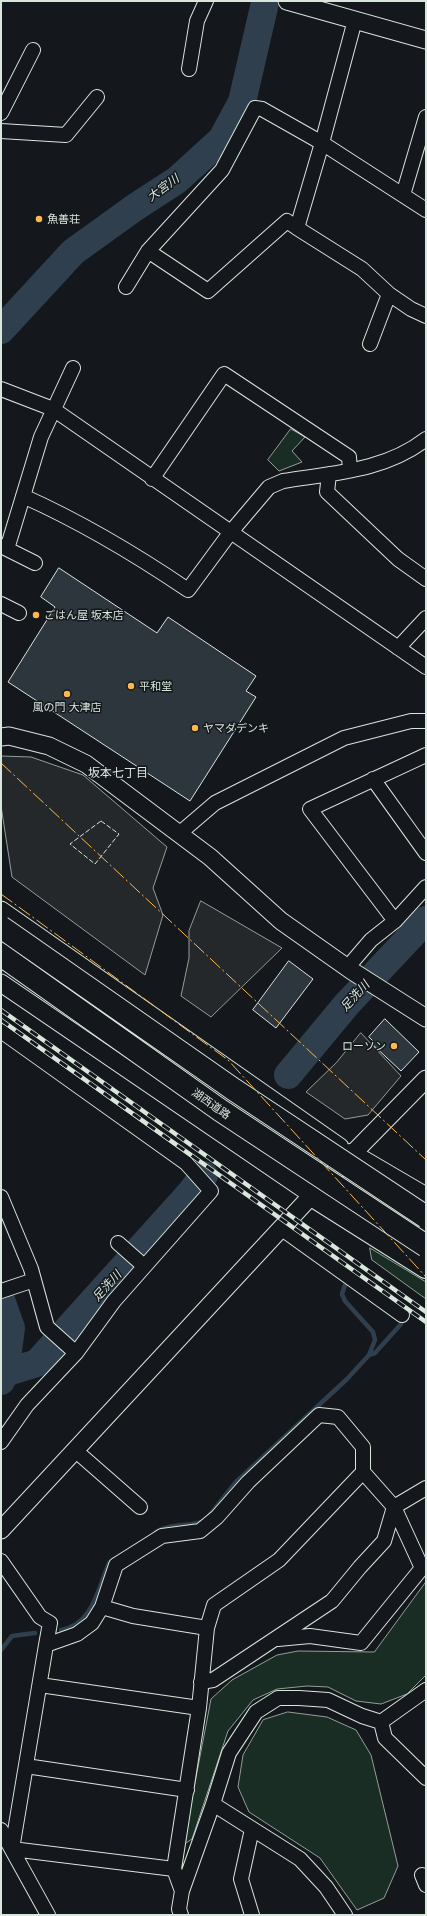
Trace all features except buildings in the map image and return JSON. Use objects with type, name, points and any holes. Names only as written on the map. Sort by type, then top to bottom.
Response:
[{"type":"highway","points":[[1,927],[227,1085],[426,1217]]},
{"type":"highway","name":"湖西道路","points":[[1,955],[220,1110],[426,1246]]},
{"type":"highway","points":[[351,1155],[426,1199]]},
{"type":"highway","points":[[312,1195],[426,1267]]},
{"type":"street","points":[[189,69],[197,21],[206,1]]},
{"type":"street","points":[[290,1],[426,40]]},
{"type":"street","points":[[296,228],[322,143],[355,20]]},
{"type":"street","points":[[1,113],[33,50]]},
{"type":"street","points":[[1,131],[66,135],[97,97]]},
{"type":"street","points":[[126,287],[148,251],[222,170],[255,108],[262,109],[322,143],[426,210]]},
{"type":"street","points":[[403,195],[426,117]]},
{"type":"street","points":[[148,251],[208,291],[287,221],[362,269],[389,294],[411,309],[426,316]]},
{"type":"street","points":[[370,344],[389,294]]},
{"type":"street","points":[[35,562],[4,548],[23,496],[41,437],[73,368]]},
{"type":"street","points":[[152,479],[224,374],[349,457],[350,470]]},
{"type":"street","points":[[1,389],[53,409],[230,533],[426,667]]},
{"type":"street","points":[[23,496],[51,509],[135,554],[188,590],[230,533],[268,487],[283,481],[329,474],[383,463],[411,451],[426,439]]},
{"type":"street","points":[[329,474],[327,492],[398,559],[426,579]]},
{"type":"street","points":[[1,604],[19,613]]},
{"type":"street","points":[[398,648],[426,618]]},
{"type":"street","points":[[180,833],[215,803],[344,738],[411,721],[426,721]]},
{"type":"street","points":[[1,737],[9,736],[49,746],[86,764],[180,833],[281,921],[349,970],[426,1018]]},
{"type":"street","points":[[395,921],[310,809],[426,755]]},
{"type":"street","points":[[373,779],[426,853]]},
{"type":"street","points":[[349,970],[371,940],[395,921],[426,887]]},
{"type":"street","points":[[1,910],[351,1155]]},
{"type":"street","points":[[1,983],[312,1195]]},
{"type":"street","points":[[1,1031],[186,1163],[211,1191],[114,1301],[75,1352],[27,1405],[1,1442]]},
{"type":"street","points":[[1,1530],[76,1451],[312,1195],[426,1079]]},
{"type":"street","points":[[1,1197],[31,1269],[47,1327],[75,1352]]},
{"type":"street","points":[[282,1229],[402,1315]]},
{"type":"street","points":[[118,1243],[144,1266]]},
{"type":"street","points":[[1,1291],[34,1280]]},
{"type":"street","points":[[46,1645],[78,1634],[92,1623],[102,1607],[116,1564],[162,1536],[200,1531],[217,1517],[248,1482],[319,1415],[338,1417],[362,1447],[363,1472],[394,1507],[422,1568],[361,1643],[310,1636],[274,1640]]},
{"type":"street","points":[[76,1451],[140,1507]]},
{"type":"street","points":[[182,1891],[174,1869],[199,1708],[207,1628],[214,1605],[279,1560],[363,1472]]},
{"type":"street","points":[[201,1682],[213,1680],[332,1601],[384,1541],[394,1507],[426,1488]]},
{"type":"street","points":[[1,1560],[40,1617],[50,1623],[12,1849]]},
{"type":"street","points":[[102,1607],[133,1616],[207,1628]]},
{"type":"street","points":[[40,1685],[199,1708]]},
{"type":"street","points":[[380,1722],[426,1690]]},
{"type":"street","points":[[177,1913],[182,1891],[213,1804],[229,1753],[256,1712],[278,1698],[328,1700],[362,1716],[380,1722]]},
{"type":"street","points":[[380,1722],[385,1738],[426,1778]]},
{"type":"street","points":[[26,1766],[187,1790]]},
{"type":"street","points":[[213,1804],[300,1859],[326,1887],[345,1915]]},
{"type":"street","points":[[252,1829],[241,1879],[252,1915]]},
{"type":"street","points":[[1,1830],[48,1915]]},
{"type":"street","points":[[12,1849],[174,1869]]},
{"type":"green space","points":[[291,429],[305,437],[292,451],[302,462],[279,471],[268,460]]},
{"type":"green space","points":[[370,1248],[426,1282],[426,1299],[372,1260]]},
{"type":"green space","points":[[426,1582],[426,1675],[407,1694],[381,1704],[356,1701],[328,1687],[307,1686],[277,1689],[253,1700],[228,1731],[192,1839],[183,1845],[211,1699],[232,1680],[277,1655],[298,1651],[374,1652]]},
{"type":"green space","points":[[288,1712],[327,1717],[356,1730],[371,1755],[398,1866],[384,1898],[357,1910],[320,1858],[249,1812],[238,1787],[243,1755],[263,1720]]},
{"type":"shaded area","points":[[1,756],[31,757],[83,775],[167,847],[153,888],[163,915],[145,975],[12,877],[1,806]]},
{"type":"shaded area","points":[[201,901],[282,948],[211,1017],[181,996],[189,958],[189,931]]},
{"type":"shaded area","points":[[361,1033],[401,1076],[368,1115],[345,1119],[306,1092],[336,1063]]},
{"type":"waterway","name":"大宮川","points":[[1,330],[73,252],[134,208],[177,180],[222,139],[242,102],[264,7]]},
{"type":"waterway","name":"足洗川","points":[[288,1075],[347,1004],[426,920]]},
{"type":"waterway","name":"足洗川","points":[[1,1381],[5,1373],[37,1363],[192,1191],[204,1175]]},
{"type":"waterway","points":[[209,1516],[236,1482],[347,1379],[369,1355],[375,1340],[373,1332],[345,1301],[342,1294],[345,1285]]},
{"type":"waterway","name":"大宮川","points":[[1,1300],[11,1328],[5,1373]]},
{"type":"waterway","points":[[369,1355],[375,1353],[401,1324]]},
{"type":"waterway","points":[[156,1532],[167,1527],[204,1521]]},
{"type":"waterway","points":[[61,1630],[72,1627],[87,1613],[93,1604],[109,1563],[114,1559]]},
{"type":"waterway","points":[[1,1650],[12,1636],[35,1633]]},
{"type":"railway","points":[[1,1010],[426,1312]]},
{"type":"railway","points":[[1,1020],[426,1322]]},
{"type":"fence","points":[[101,821],[119,834],[95,864],[70,844],[101,821]]},
{"type":"power","points":[[1,763],[426,1160]]},
{"type":"power","points":[[1,894],[228,1060],[426,1277]]},
{"type":"place","name":"魚善荘","points":[[39,219]]},
{"type":"place","name":"ごはん屋 坂本店","points":[[36,615]]},
{"type":"place","name":"平和堂","points":[[131,686]]},
{"type":"place","name":"風の門 大津店","points":[[67,694]]},
{"type":"place","name":"ヤマダデンキ","points":[[195,728]]},
{"type":"place","name":"ローソン","points":[[394,1046]]},
{"type":"district","name":"坂本七丁目","points":[[118,773]]}]
